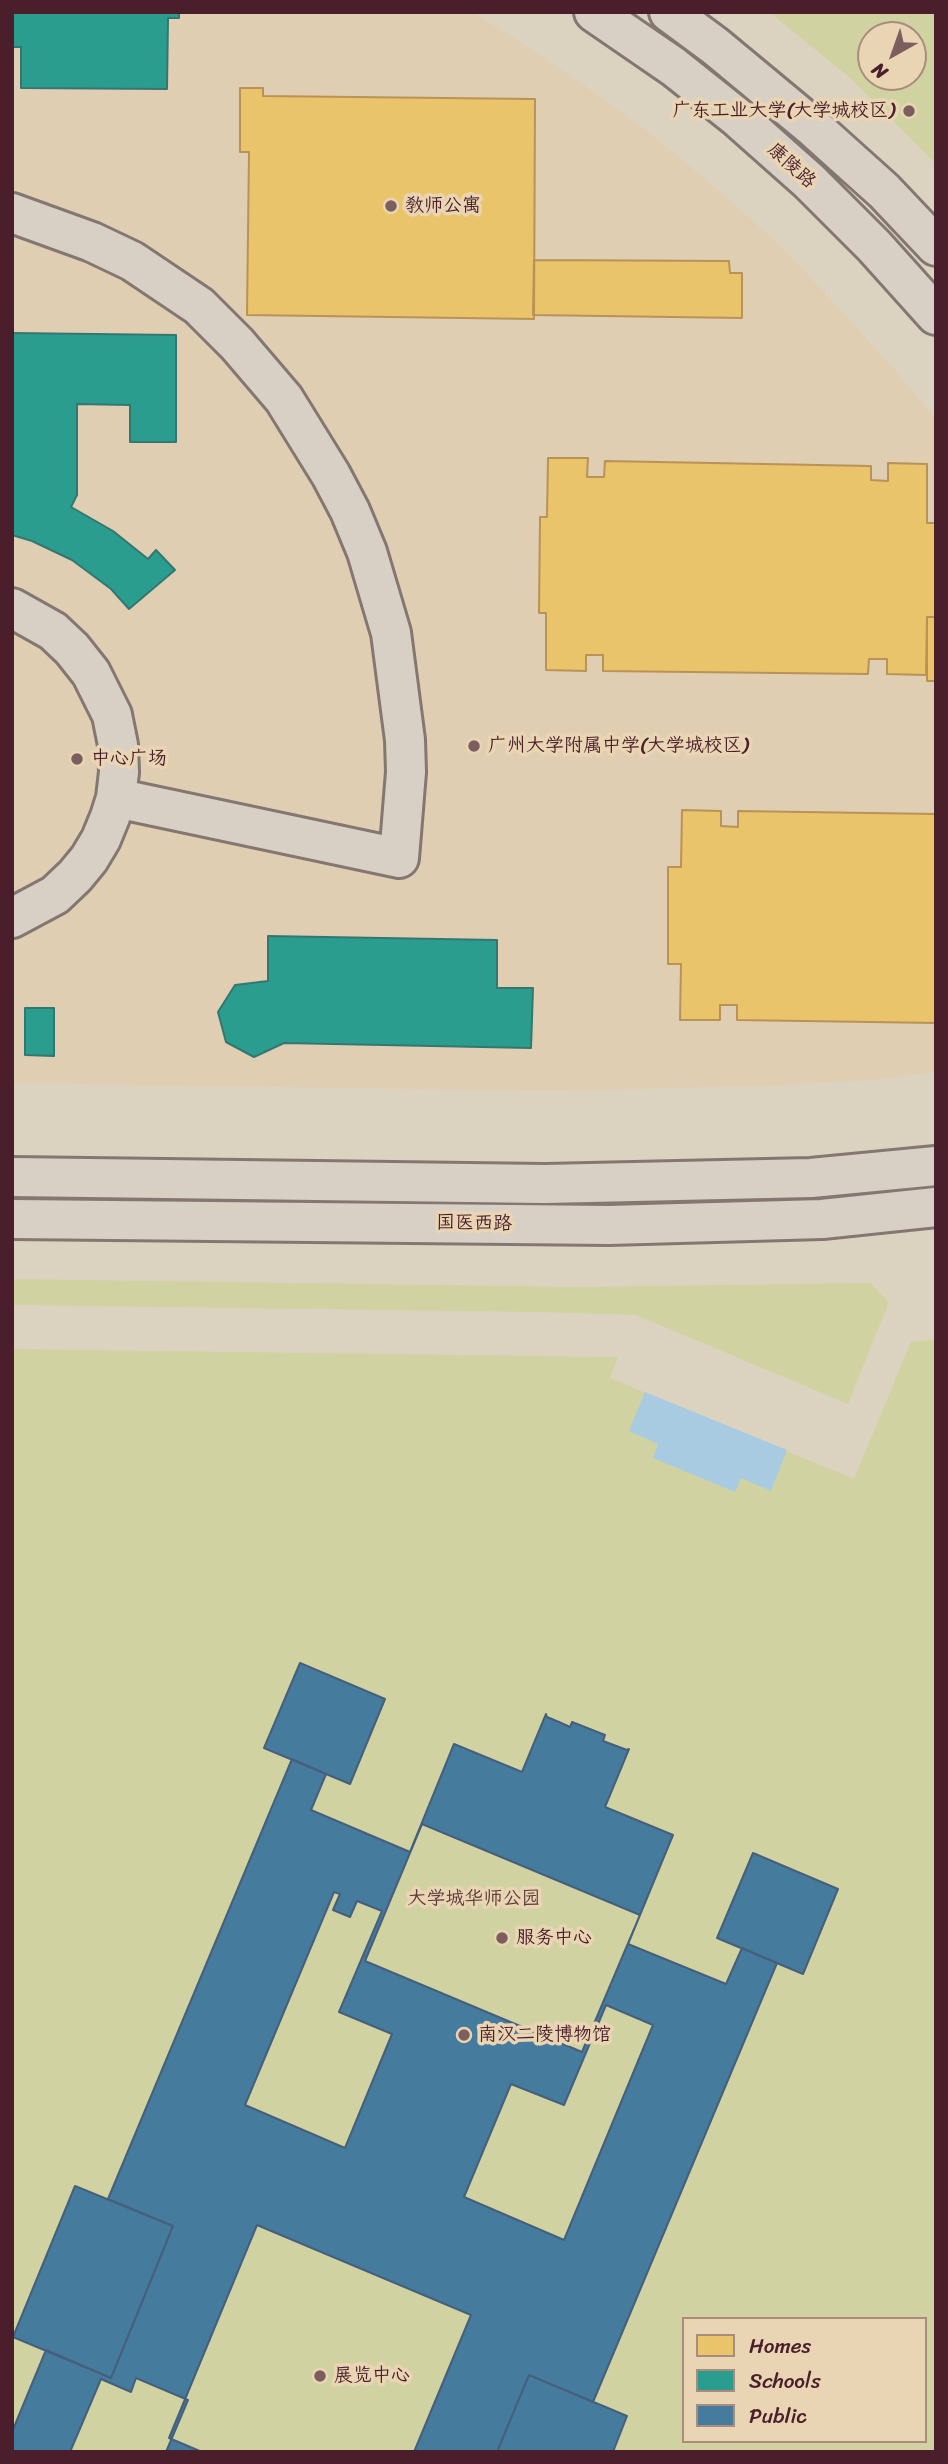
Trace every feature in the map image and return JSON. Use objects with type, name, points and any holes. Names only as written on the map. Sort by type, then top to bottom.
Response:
[{"type":"main road","name":"康陵路","points":[[594,12],[674,67],[738,118],[809,181],[874,246],[936,315]]},
{"type":"main road","points":[[669,12],[815,128],[884,191],[936,246]]},
{"type":"main road","points":[[12,213],[92,242],[132,261],[199,306],[237,344],[284,399],[331,475],[367,552],[391,634],[405,740],[406,772],[399,858],[116,798]]},
{"type":"main road","points":[[12,608],[61,638],[85,663],[112,715],[118,745],[119,772],[116,798],[101,839],[75,876],[49,899],[12,918]]},
{"type":"main road","points":[[12,1177],[545,1184],[811,1178],[936,1166]]},
{"type":"main road","name":"国医西路","points":[[12,1219],[609,1225],[822,1219],[936,1207]]},
{"type":"shaded area","name":"广州大学附属中学(大学城校区)","points":[[12,12],[471,12],[585,86],[643,128],[707,180],[783,248],[887,361],[936,419],[936,1072],[873,1080],[783,1085],[556,1091],[12,1083]]},
{"type":"green space","name":"广东工业大学(大学城校区)","points":[[769,12],[936,12],[936,164],[863,91],[927,91],[927,21],[857,21],[857,85]]},
{"type":"green space","points":[[12,1279],[580,1287],[870,1283],[889,1302],[848,1404],[636,1315],[12,1305]]},
{"type":"green space","name":"大学城华师公园","points":[[936,1339],[936,2452],[12,2452],[12,1349],[618,1357],[610,1378],[854,1479],[911,1342]]},
{"type":"water","points":[[645,1392],[787,1450],[771,1491],[741,1478],[735,1492],[653,1458],[658,1444],[629,1431]]},
{"type":"building: Homes","name":"教师公寓","points":[[240,88],[263,88],[263,96],[535,99],[534,319],[247,315],[249,152],[240,152]]},
{"type":"building: Homes","points":[[534,260],[729,261],[730,273],[742,273],[742,318],[533,315]]},
{"type":"building: Homes","points":[[548,458],[588,458],[587,477],[604,477],[605,461],[871,466],[871,480],[888,481],[888,463],[927,464],[927,523],[936,523],[936,617],[927,617],[926,675],[887,674],[887,659],[869,659],[868,674],[603,671],[603,655],[586,655],[586,671],[546,670],[546,613],[539,613],[540,517],[547,517]]},
{"type":"building: Homes","points":[[927,617],[936,617],[936,681],[927,681]]},
{"type":"building: Homes","points":[[682,810],[721,811],[721,826],[738,827],[738,811],[936,814],[936,1023],[737,1020],[737,1005],[720,1005],[720,1020],[680,1020],[681,964],[668,964],[668,867],[681,867]]},
{"type":"building: Schools","points":[[12,12],[179,12],[179,18],[168,18],[167,89],[21,88],[21,47],[12,47]]},
{"type":"building: Schools","points":[[12,333],[176,335],[176,442],[130,442],[130,405],[77,404],[77,495],[71,507],[113,531],[148,559],[156,550],[175,570],[129,609],[111,589],[72,560],[32,541],[12,535]]},
{"type":"building: Schools","points":[[268,936],[497,940],[497,988],[533,988],[531,1048],[284,1043],[254,1057],[226,1042],[218,1012],[235,985],[268,981]]},
{"type":"building: Schools","points":[[25,1008],[54,1008],[54,1056],[25,1055]]},
{"type":"building: Public","points":[[300,1663],[385,1699],[350,1784],[264,1748]]},
{"type":"building: Public","points":[[546,1714],[547,1717],[570,1727],[572,1722],[605,1735],[603,1741],[629,1749],[605,1807],[673,1835],[628,1944],[726,1984],[742,1948],[777,1963],[593,2402],[529,2375],[497,2452],[166,2452],[188,2400],[136,2378],[131,2392],[101,2379],[70,2452],[12,2452],[12,2432],[46,2350],[111,2378],[173,2226],[108,2199],[292,1759],[326,1774],[311,1810],[410,1852],[454,1744],[522,1772]],"holes":[[[334,1892],[340,1894],[333,1910],[350,1917],[357,1901],[382,1911],[339,2012],[392,2034],[345,2148],[245,2105]],[[606,2005],[653,2025],[564,2240],[464,2197],[511,2084],[564,2105]]]},
{"type":"building: Public","name":"服务中心","points":[[422,1824],[640,1915],[582,2052],[365,1961]]},
{"type":"building: Public","points":[[753,1853],[838,1889],[803,1974],[717,1938]]},
{"type":"building: Public","points":[[75,2186],[173,2226],[111,2378],[13,2337]]},
{"type":"building: Public","name":"展览中心","points":[[257,2225],[471,2315],[414,2452],[202,2452],[169,2438]]},
{"type":"building: Public","points":[[529,2375],[627,2416],[613,2452],[497,2452]]},
{"type":"place","name":"广东工业大学(大学城校区)","points":[[909,111]]},
{"type":"place","name":"教师公寓","points":[[391,206]]},
{"type":"place","name":"广州大学附属中学(大学城校区)","points":[[474,746]]},
{"type":"place","name":"中心广场","points":[[77,759]]},
{"type":"place","name":"服务中心","points":[[502,1938]]},
{"type":"place","name":"南汉二陵博物馆","points":[[464,2035]]},
{"type":"place","name":"展览中心","points":[[320,2376]]}]
